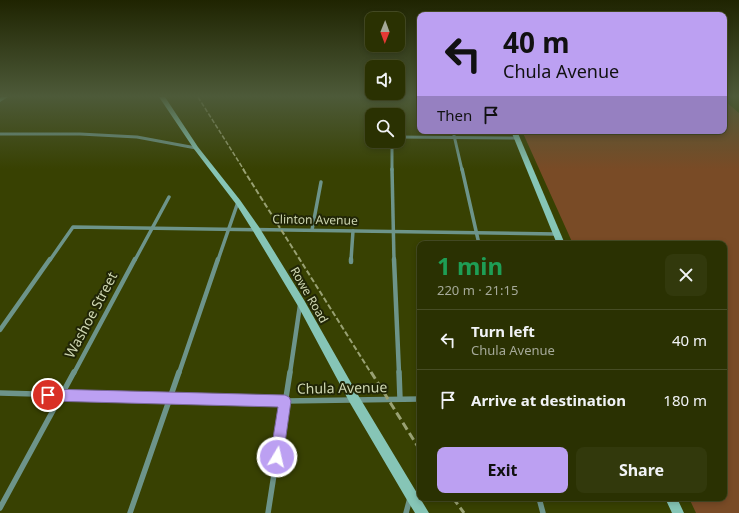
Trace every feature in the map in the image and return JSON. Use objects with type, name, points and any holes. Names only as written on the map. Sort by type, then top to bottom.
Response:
[{"type":"main road","name":"Rowe Road","points":[[178,121],[196,148],[238,202],[256,229],[301,303],[354,399],[411,496],[423,513]]},
{"type":"main road","points":[[515,134],[560,241]]},
{"type":"main road","points":[[672,501],[678,513]]},
{"type":"street","points":[[0,134],[80,134],[136,137],[196,148]]},
{"type":"street","points":[[453,134],[478,241]]},
{"type":"street","points":[[405,137],[517,138]]},
{"type":"street","points":[[392,148],[393,231],[400,399]]},
{"type":"street","points":[[312,230],[321,182]]},
{"type":"street","name":"Washoe Street","points":[[0,508],[169,197]]},
{"type":"street","points":[[130,513],[238,202]]},
{"type":"street","name":"Clinton Avenue","points":[[0,330],[73,227],[556,234]]},
{"type":"street","points":[[351,262],[353,231]]},
{"type":"street","points":[[268,513],[301,303]]},
{"type":"street","name":"Chula Avenue","points":[[0,393],[285,401],[417,399]]},
{"type":"street","points":[[406,513],[411,496]]},
{"type":"street","points":[[540,501],[543,513]]},
{"type":"shaded area","points":[[727,121],[739,121],[739,513],[696,513],[690,501],[727,501],[727,241],[572,241],[523,134],[727,134]]},
{"type":"railway","points":[[213,121],[244,170]]},
{"type":"railway","points":[[243,169],[371,373]]},
{"type":"railway","points":[[371,372],[417,445]]},
{"type":"railway","points":[[455,501],[464,513]]},
{"type":"route","points":[[48,395],[285,401],[277,457]]}]
